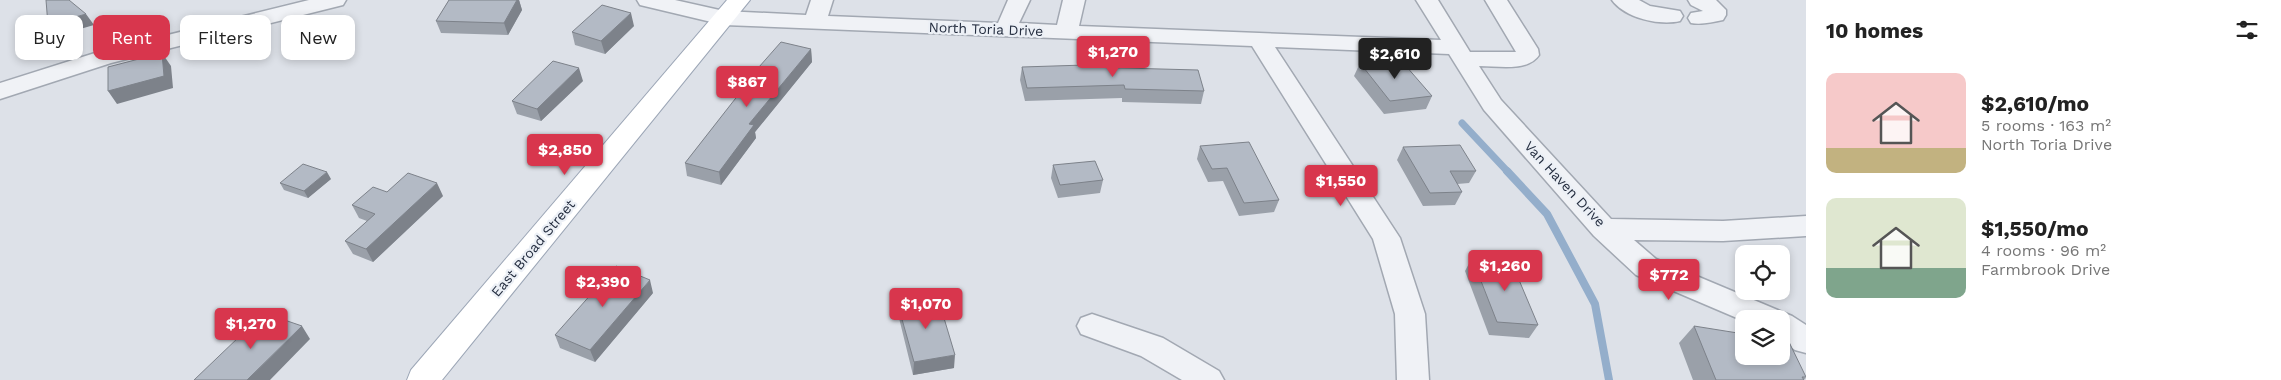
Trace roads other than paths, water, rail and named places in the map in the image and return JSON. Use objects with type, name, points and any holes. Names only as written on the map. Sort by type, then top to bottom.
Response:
[{"type":"main road","name":"East Broad Street","points":[[423,380],[732,9]]},
{"type":"street","points":[[0,91],[103,58],[335,0]]},
{"type":"street","name":"North Toria Drive","points":[[648,0],[732,9],[815,22],[1258,40],[1522,59],[1528,55],[1527,49],[1496,0]]},
{"type":"street","points":[[815,22],[822,0]]},
{"type":"street","points":[[1005,30],[1019,0]]},
{"type":"street","points":[[1066,32],[1074,0]]},
{"type":"street","name":"Van Haven Drive","points":[[1427,0],[1492,105],[1604,228],[1723,231],[1806,226]]},
{"type":"street","points":[[1623,0],[1644,12],[1672,16]]},
{"type":"street","points":[[1258,40],[1386,238],[1410,314],[1413,380]]},
{"type":"street","points":[[1604,228],[1646,267],[1748,310]]},
{"type":"street","points":[[1092,326],[1152,347],[1208,380]]},
{"type":"street","points":[[1790,330],[1806,341]]},
{"type":"waterway","points":[[1462,123],[1508,172]]},
{"type":"waterway","points":[[1507,171],[1547,214],[1595,304],[1609,380]]}]
